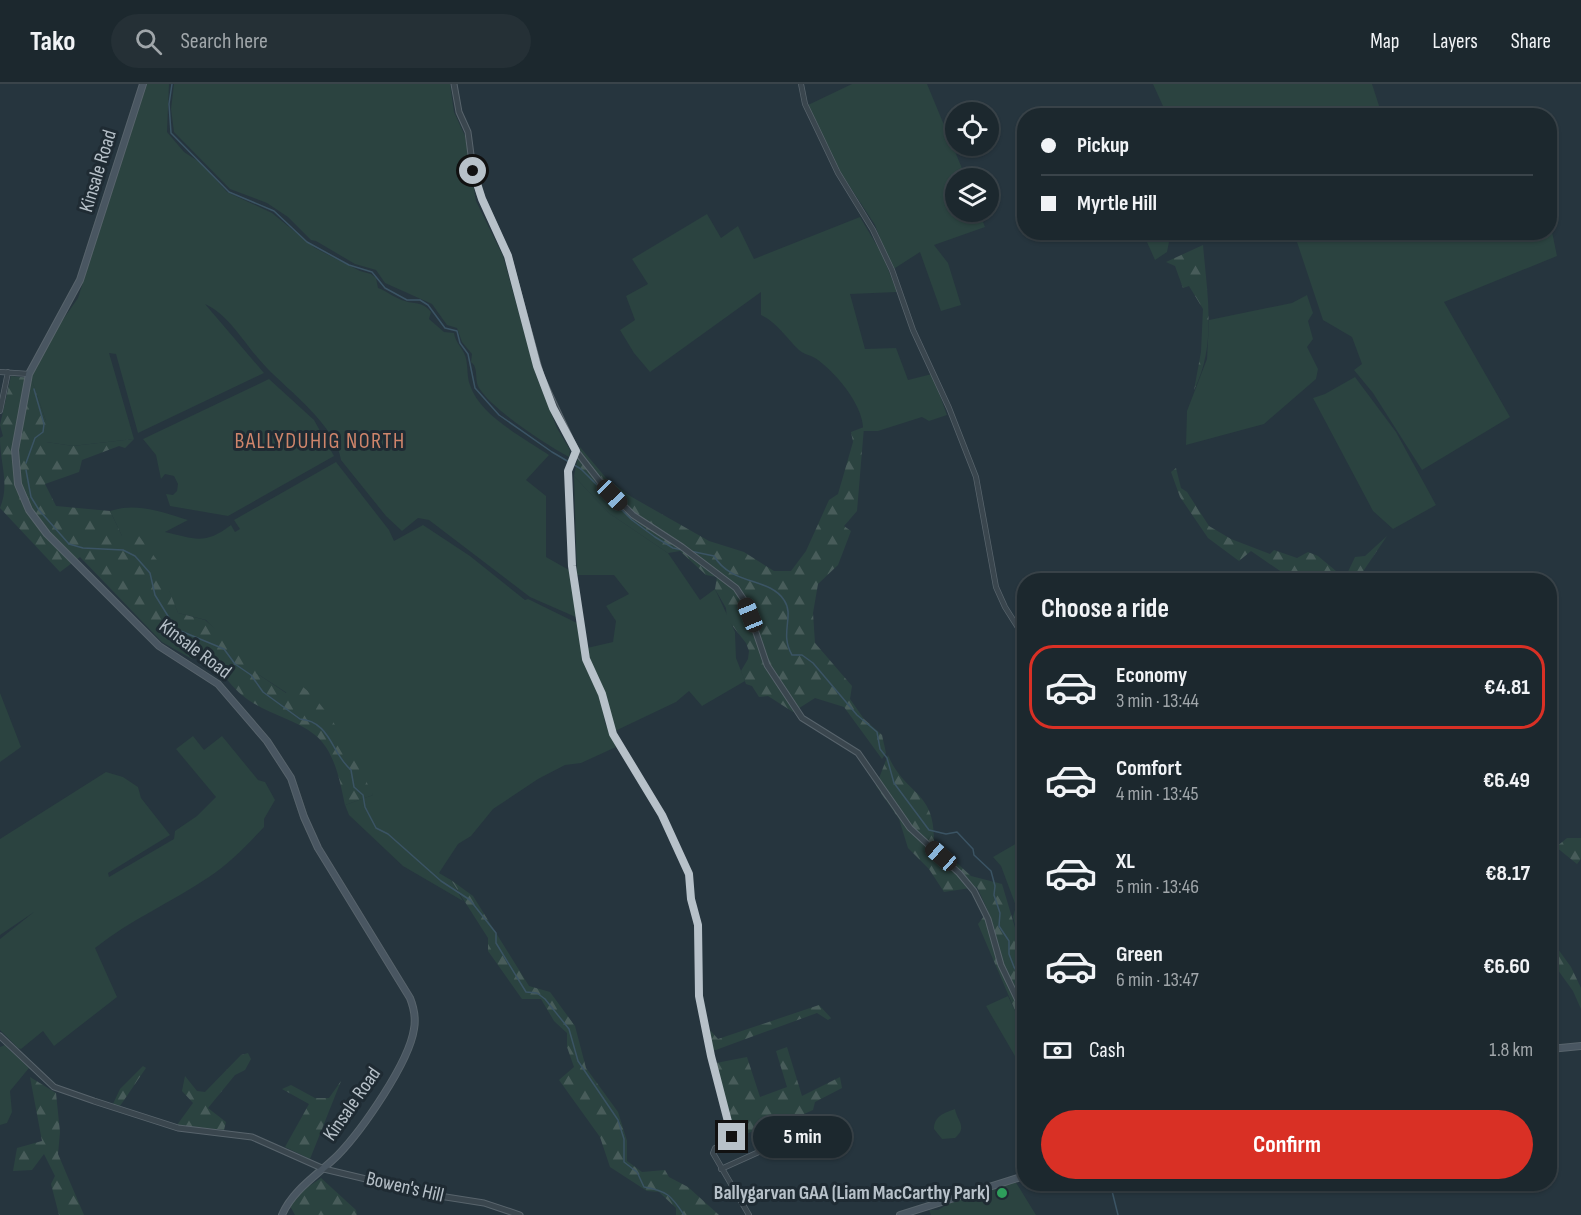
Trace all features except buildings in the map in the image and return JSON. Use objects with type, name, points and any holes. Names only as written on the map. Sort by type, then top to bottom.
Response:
[{"type":"main road","name":"Kinsale Road","points":[[142,84],[80,280],[29,374],[19,415],[15,458],[18,484],[29,510],[47,534],[110,594],[152,639],[211,677],[267,741],[291,778],[304,817],[318,848],[410,998],[415,1022],[409,1046],[363,1124],[324,1169],[298,1191],[282,1215]]},
{"type":"main road","points":[[1557,1048],[1581,1046]]},
{"type":"main road","points":[[900,1215],[1017,1178]]},
{"type":"street","points":[[454,84],[459,112],[468,132],[476,183],[504,243],[537,366],[553,408],[576,451],[622,505],[646,525],[687,550],[724,577],[741,595],[767,664],[802,718],[858,753],[910,828],[959,873],[974,891],[988,919],[1001,965],[1017,998]]},
{"type":"street","points":[[801,84],[805,104],[838,173],[873,230],[892,270],[913,330],[949,408],[976,477],[996,587],[1017,624]]},
{"type":"street","points":[[0,372],[29,374]]},
{"type":"street","points":[[0,411],[8,372]]},
{"type":"street","points":[[576,451],[570,461],[572,566],[586,659],[602,694],[613,734],[662,815],[689,874],[691,899],[698,925],[699,996],[711,1056],[732,1134],[729,1142],[713,1150],[721,1169],[749,1215]]},
{"type":"street","name":"Bowen's Hill","points":[[0,1036],[54,1087],[178,1128],[252,1137],[324,1169],[433,1195],[484,1203],[520,1215]]},
{"type":"street","points":[[721,1169],[761,1151]]},
{"type":"green space","points":[[147,84],[169,84],[167,132],[184,152],[201,163],[227,192],[272,213],[315,248],[360,271],[371,274],[376,278],[378,288],[402,300],[425,306],[431,312],[429,319],[444,332],[454,333],[466,357],[468,377],[475,396],[503,425],[549,455],[526,480],[546,496],[546,557],[569,570],[578,618],[530,597],[429,520],[418,518],[402,531],[386,516],[341,460],[337,447],[321,422],[266,367],[223,316],[205,304],[264,373],[138,433],[116,354],[109,353],[134,439],[73,446],[46,442],[46,421],[31,378],[55,331],[78,298]]},
{"type":"green space","points":[[174,84],[450,84],[454,112],[465,136],[476,201],[503,256],[536,375],[557,428],[570,450],[569,457],[520,426],[486,397],[478,385],[475,367],[471,362],[472,354],[462,342],[457,328],[447,325],[432,304],[385,283],[376,270],[355,264],[311,240],[288,217],[267,203],[230,189],[174,132],[171,109]]},
{"type":"green space","points":[[852,84],[927,84],[945,127],[945,156],[957,156],[962,168],[945,168],[945,222],[983,222],[985,227],[934,245],[948,263],[961,305],[941,311],[920,252],[892,270],[875,225],[841,173],[808,105]]},
{"type":"green space","points":[[1153,84],[1372,84],[1380,108],[1164,108]]},
{"type":"green space","points":[[707,214],[721,238],[738,226],[754,259],[860,217],[882,254],[897,292],[850,294],[865,349],[896,348],[908,380],[932,374],[947,415],[929,421],[922,417],[878,431],[863,431],[859,411],[840,380],[815,358],[801,351],[777,326],[761,315],[761,292],[650,372],[634,353],[620,330],[635,320],[626,296],[648,284],[632,259]]},
{"type":"green space","points":[[1146,240],[1173,240],[1169,242],[1167,252],[1155,260]]},
{"type":"green space","points":[[1296,240],[1554,240],[1557,256],[1444,302],[1510,417],[1422,470],[1373,393],[1354,370],[1362,364],[1352,337],[1323,320]]},
{"type":"green space","points":[[1203,245],[1209,319],[1208,337],[1206,355],[1194,390],[1201,352],[1203,309],[1189,286],[1183,288],[1175,266],[1166,262]]},
{"type":"green space","points":[[1307,295],[1313,313],[1308,321],[1313,339],[1307,347],[1318,369],[1316,379],[1264,424],[1186,445],[1187,411],[1207,359],[1209,320],[1292,303]]},
{"type":"green space","points":[[11,376],[31,378],[46,421],[46,442],[73,446],[134,439],[125,448],[119,446],[82,460],[79,472],[45,484],[56,506],[110,511],[122,536],[139,536],[157,560],[178,613],[205,620],[253,662],[256,673],[286,693],[294,681],[306,690],[340,732],[373,795],[345,805],[332,758],[315,735],[298,724],[250,701],[211,661],[197,651],[192,659],[162,642],[80,557],[60,572],[0,508],[4,482],[0,447],[0,438],[3,436],[0,425]]},
{"type":"green space","points":[[1355,377],[1396,432],[1436,505],[1393,529],[1373,511],[1313,398]]},
{"type":"green space","points":[[269,379],[314,420],[334,456],[228,516],[170,506],[166,494],[173,495],[177,491],[178,484],[174,476],[165,474],[161,479],[156,455],[143,439]]},
{"type":"green space","points":[[864,427],[857,511],[844,526],[851,531],[838,565],[818,584],[813,613],[815,643],[852,686],[850,699],[864,719],[882,735],[886,753],[882,759],[844,707],[815,698],[793,712],[768,696],[759,697],[752,686],[746,684],[741,671],[748,659],[749,651],[746,643],[727,619],[726,608],[715,589],[717,577],[706,575],[680,551],[668,553],[609,513],[574,476],[580,447],[606,478],[630,496],[709,541],[744,552],[774,571],[791,571],[806,551],[829,500],[838,494],[853,442],[851,432]]},
{"type":"green space","points":[[336,462],[389,530],[394,541],[423,525],[470,556],[525,600],[528,599],[579,624],[584,661],[601,698],[605,723],[616,747],[581,763],[565,765],[538,779],[493,809],[471,836],[458,844],[439,873],[451,880],[463,901],[403,866],[349,815],[345,805],[373,795],[287,693],[256,673],[206,620],[178,613],[168,589],[122,536],[110,511],[120,508],[139,508],[159,511],[188,520],[165,532],[192,538],[214,536],[231,525],[235,532],[240,529],[234,520]]},
{"type":"green space","points":[[1176,468],[1181,488],[1187,492],[1209,526],[1231,539],[1270,554],[1274,550],[1297,558],[1308,552],[1318,556],[1338,573],[1283,573],[1251,551],[1239,561],[1208,538],[1180,497],[1171,472]]},
{"type":"green space","points":[[574,476],[609,513],[668,553],[700,600],[715,589],[735,632],[736,658],[745,681],[702,706],[689,691],[676,702],[615,731],[607,699],[587,648],[613,642],[616,621],[606,606],[629,594],[614,575],[577,575]]},
{"type":"green space","points":[[1387,536],[1362,573],[1347,573],[1355,557],[1365,556]]},
{"type":"green space","points":[[0,693],[21,747],[0,762]]},
{"type":"green space","points":[[193,736],[204,750],[222,736],[258,780],[265,782],[275,800],[264,819],[264,827],[217,872],[122,929],[95,948],[117,997],[54,1046],[43,1031],[21,1049],[18,1048],[0,1030],[0,939],[34,912],[0,935],[0,839],[106,772],[123,777],[138,787],[141,798],[170,835],[108,873],[109,877],[174,839],[175,831],[197,816],[216,797],[176,749]]},
{"type":"green space","points":[[888,755],[902,778],[918,794],[930,812],[934,842],[971,876],[1002,884],[1017,934],[1017,1015],[978,924],[988,911],[977,887],[944,892],[929,869],[908,848],[899,819],[876,786]]},
{"type":"green space","points":[[1567,838],[1581,838],[1581,859],[1577,864],[1557,846]]},
{"type":"green space","points":[[1017,843],[1017,932],[1013,917],[1016,906],[1001,866],[993,857]]},
{"type":"green space","points":[[451,880],[473,896],[529,986],[550,992],[575,1026],[586,1068],[618,1112],[627,1141],[627,1161],[642,1172],[665,1170],[669,1177],[688,1187],[719,1215],[676,1215],[676,1208],[659,1192],[647,1191],[610,1167],[600,1137],[559,1080],[574,1067],[567,1047],[567,1033],[554,1021],[541,999],[522,999],[488,951],[488,938]]},
{"type":"green space","points":[[1557,948],[1571,967],[1581,988],[1581,1009],[1573,991],[1557,969]]},
{"type":"green space","points":[[1008,996],[1017,1015],[1017,1060],[986,1006]]},
{"type":"green space","points":[[819,1005],[831,1018],[828,1020],[817,1013],[713,1051],[710,1030],[718,1039]]},
{"type":"green space","points":[[5,1045],[29,1068],[10,1091],[12,1112],[7,1123],[0,1125],[0,1047]]},
{"type":"green space","points":[[787,1047],[802,1096],[840,1077],[842,1088],[815,1102],[813,1110],[773,1128],[772,1124],[738,1137],[726,1107],[716,1063],[747,1057],[760,1097],[787,1087],[776,1051]]},
{"type":"green space","points":[[248,1053],[251,1059],[245,1070],[235,1075],[208,1108],[226,1122],[224,1130],[177,1125],[193,1103],[182,1091],[185,1076],[197,1091],[205,1092],[241,1055]]},
{"type":"green space","points":[[143,1066],[146,1068],[120,1106],[113,1104],[120,1089]]},
{"type":"green space","points":[[30,1077],[56,1093],[60,1132],[58,1154],[84,1215],[59,1215],[51,1184],[55,1176],[44,1154],[32,1170],[13,1171],[17,1148],[42,1141]]},
{"type":"green space","points":[[341,1081],[310,1159],[285,1147],[309,1104],[282,1089],[291,1085],[315,1098],[329,1098]]},
{"type":"green space","points":[[955,1109],[961,1124],[961,1131],[955,1138],[942,1139],[934,1129],[934,1125],[938,1118]]},
{"type":"green space","points":[[321,1178],[356,1210],[357,1215],[295,1215],[290,1206],[299,1193]]},
{"type":"green space","name":"Ballygarvan GAA (Liam MacCarthy Park)","points":[[1015,1181],[1017,1191],[1021,1191],[1036,1215],[931,1215],[929,1210],[938,1210],[948,1204]]},
{"type":"waterway","points":[[172,84],[169,104],[171,133],[229,192],[274,211],[307,242],[349,265],[372,272],[385,288],[407,300],[420,300],[428,305],[445,328],[457,331],[460,343],[468,354],[475,388],[499,415],[581,469],[632,520],[655,537],[673,548],[683,550]]},
{"type":"waterway","points":[[26,463],[35,438],[43,432],[44,424],[34,389]]},
{"type":"waterway","points":[[26,470],[31,497],[39,510],[69,544],[83,548],[123,550],[135,556],[150,573],[155,595],[176,629],[224,649],[235,664],[251,675],[263,692],[300,719],[310,721],[324,732],[351,770],[354,787],[363,795],[365,807],[376,828],[388,834],[441,881],[470,900],[496,933],[496,943],[526,992],[537,993],[545,999],[569,1029],[578,1061],[618,1120],[624,1139],[624,1162],[637,1172],[644,1187],[668,1195],[684,1215]]},
{"type":"waterway","points":[[690,551],[714,556],[730,572],[769,588],[784,600],[788,612],[788,647],[792,655],[802,655],[813,663],[857,715],[877,732],[880,749],[887,758],[894,783],[929,830],[946,834],[957,832],[973,849],[974,855],[991,871],[995,886],[994,895],[1000,913],[999,926],[1009,941],[1009,954],[1017,972]]},
{"type":"waterway","points":[[1112,1191],[1118,1215]]},
{"type":"place","name":"Ballygarvan GAA (Liam MacCarthy Park)","points":[[1002,1193]]},
{"type":"district","name":"BALLYDUHIG NORTH","points":[[320,441]]},
{"type":"route","points":[[473,171],[482,199],[504,243],[537,366],[553,408],[576,451],[568,466],[571,493],[572,566],[583,626],[586,659],[604,699],[613,734],[662,815],[688,870],[692,906],[698,925],[696,942],[699,996],[711,1056],[732,1137]]}]
